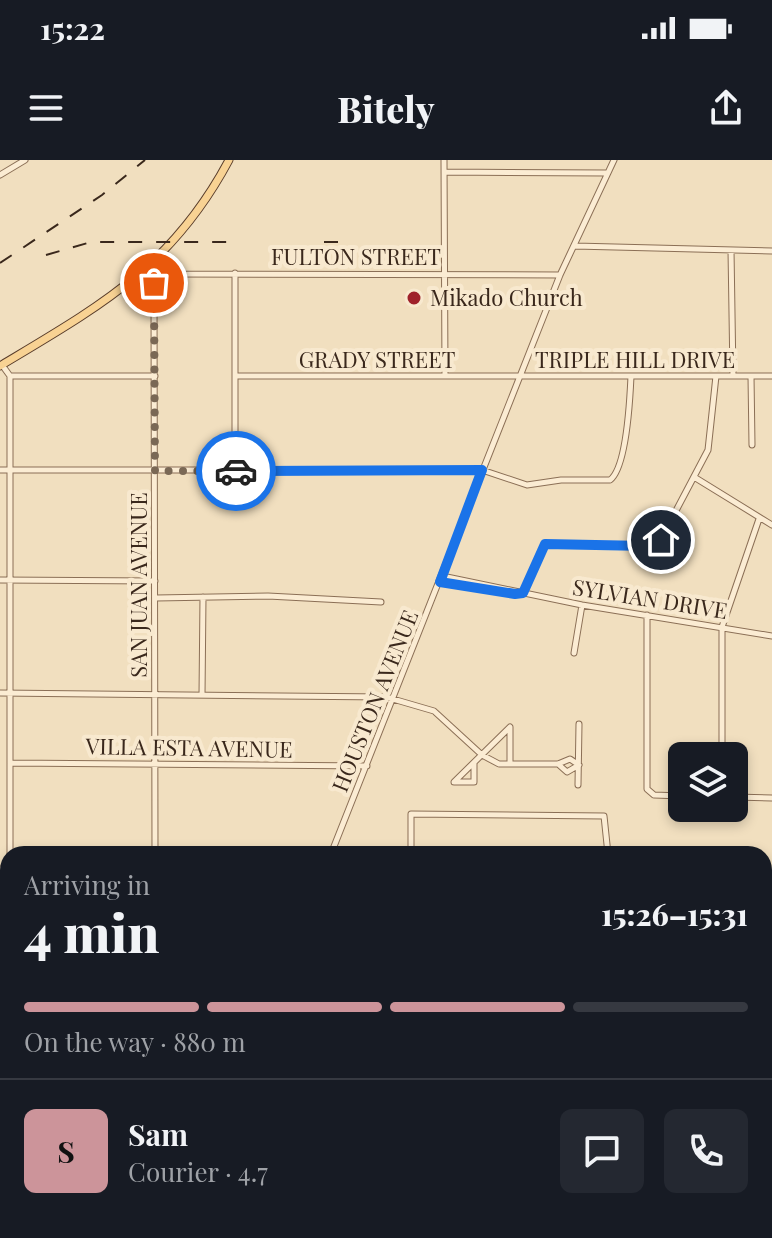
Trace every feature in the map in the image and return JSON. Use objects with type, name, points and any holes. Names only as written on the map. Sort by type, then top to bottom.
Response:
[{"type":"main road","points":[[1,366],[144,273],[196,216],[229,160]]},
{"type":"street","points":[[0,175],[25,160]]},
{"type":"street","points":[[444,160],[445,376]]},
{"type":"street","name":"HOUSTON AVENUE","points":[[334,846],[560,275],[614,160]]},
{"type":"street","points":[[444,172],[608,173]]},
{"type":"street","points":[[575,246],[772,251]]},
{"type":"street","points":[[731,250],[733,376]]},
{"type":"street","name":"FULTON STREET","points":[[155,263],[166,273],[560,275]]},
{"type":"street","name":"SAN JUAN AVENUE","points":[[144,273],[154,283],[155,846]]},
{"type":"street","points":[[235,273],[235,471]]},
{"type":"street","points":[[1,366],[10,376],[10,846]]},
{"type":"street","points":[[10,376],[155,376]]},
{"type":"street","name":"GRADY STREET","points":[[235,376],[519,376]]},
{"type":"street","name":"TRIPLE HILL DRIVE","points":[[519,376],[772,376]]},
{"type":"street","points":[[0,470],[482,470],[530,485],[561,480],[613,479],[618,471],[630,415],[631,376]]},
{"type":"street","points":[[523,593],[545,544],[658,543],[708,447],[716,376]]},
{"type":"street","name":"TRIPLE HILL DRIVE","points":[[751,376],[752,445]]},
{"type":"street","points":[[694,477],[772,525]]},
{"type":"street","points":[[722,742],[722,627],[759,519]]},
{"type":"street","name":"SYLVIAN DRIVE","points":[[441,579],[772,636]]},
{"type":"street","points":[[0,580],[155,581]]},
{"type":"street","points":[[156,598],[268,596],[381,602]]},
{"type":"street","points":[[202,695],[203,597]]},
{"type":"street","points":[[574,653],[582,605]]},
{"type":"street","points":[[647,615],[647,786],[654,795],[668,796]]},
{"type":"street","points":[[0,693],[376,696],[434,711],[482,755],[499,764],[558,764],[570,759],[579,765]]},
{"type":"street","points":[[578,785],[579,724]]},
{"type":"street","points":[[474,763],[474,782],[454,782],[510,727],[510,764]]},
{"type":"street","name":"VILLA ESTA AVENUE","points":[[10,763],[367,766]]},
{"type":"street","points":[[558,764],[567,772],[579,765]]},
{"type":"street","points":[[0,797],[10,797]]},
{"type":"street","points":[[748,797],[772,798]]},
{"type":"street","points":[[411,846],[411,814],[606,817],[608,846]]},
{"type":"railway","points":[[0,263],[102,195],[145,160]]},
{"type":"railway","points":[[46,255],[91,242],[238,242]]},
{"type":"railway","points":[[324,242],[347,242]]},
{"type":"way so far","points":[[154,283],[155,471],[236,471]]},
{"type":"place","name":"Mikado Church","points":[[414,298]]},
{"type":"route","points":[[236,471],[482,470],[440,582],[523,593],[545,544],[646,546],[661,540]]}]
